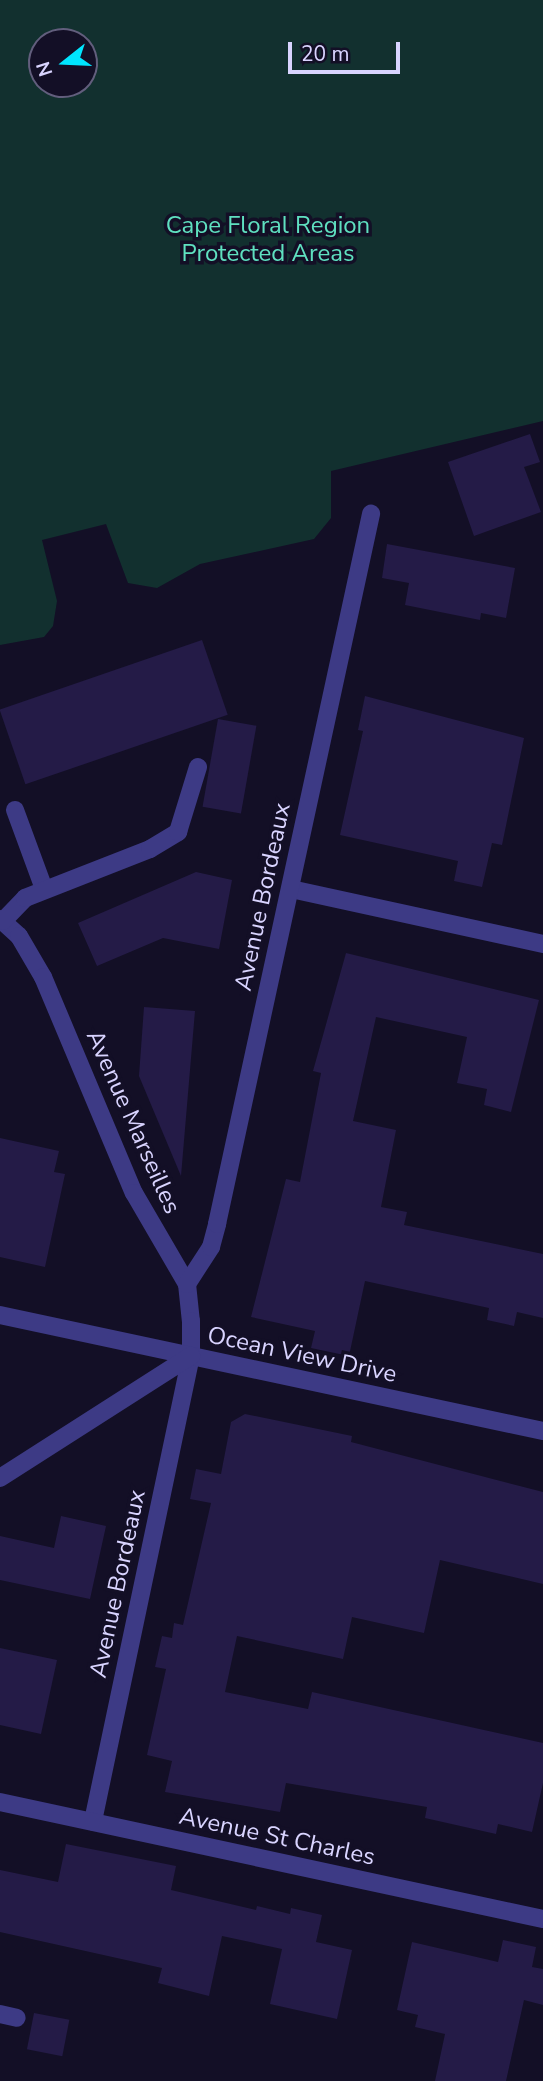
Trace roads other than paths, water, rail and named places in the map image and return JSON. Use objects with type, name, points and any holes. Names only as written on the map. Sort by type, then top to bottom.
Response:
[{"type":"street","name":"Avenue Bordeaux","points":[[187,1284],[211,1247],[218,1224],[370,514]]},
{"type":"street","points":[[2,920],[25,898],[150,849],[178,832],[198,767]]},
{"type":"street","points":[[15,810],[44,889]]},
{"type":"street","points":[[290,889],[543,944]]},
{"type":"street","name":"Avenue Marseilles","points":[[2,920],[43,977],[134,1193],[187,1284],[191,1356]]},
{"type":"street","points":[[0,1315],[191,1356]]},
{"type":"street","name":"Avenue Bordeaux","points":[[93,1822],[191,1356]]},
{"type":"street","name":"Ocean View Drive","points":[[0,1478],[191,1356],[543,1431]]},
{"type":"street","name":"Avenue St Charles","points":[[0,1802],[543,1919]]},
{"type":"park label","name":"Cape Floral Region Protected Areas","points":[[268,240]]}]
